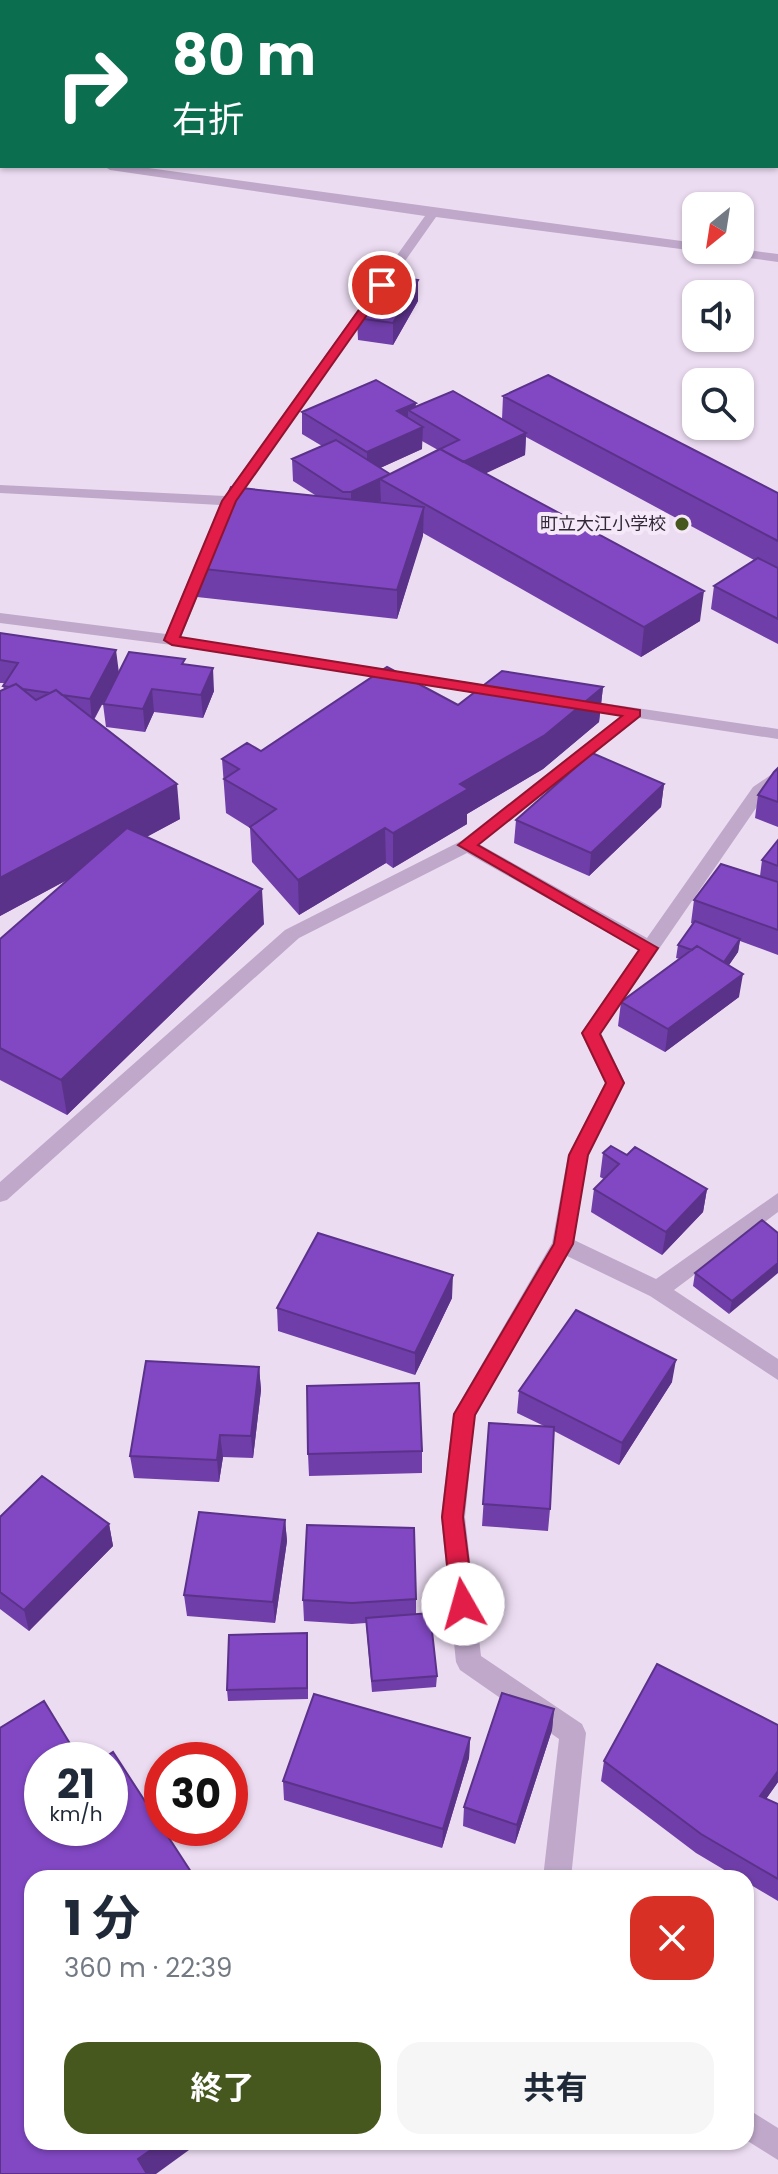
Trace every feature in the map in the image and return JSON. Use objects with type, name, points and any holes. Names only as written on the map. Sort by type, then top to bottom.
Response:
[{"type":"street","points":[[124,168],[682,245]]},
{"type":"street","points":[[172,640],[229,501],[433,213]]},
{"type":"street","points":[[754,255],[778,258]]},
{"type":"street","points":[[0,489],[229,501]]},
{"type":"street","points":[[0,618],[172,640],[527,696]]},
{"type":"street","points":[[558,701],[778,734]]},
{"type":"street","points":[[0,1194],[292,934],[408,878],[467,845],[635,713]]},
{"type":"street","points":[[558,1870],[573,1733],[469,1662],[453,1517],[464,1414],[563,1244],[578,1155],[615,1083],[591,1033],[759,791],[778,775]]},
{"type":"street","points":[[467,845],[650,948]]},
{"type":"street","points":[[658,1290],[778,1201]]},
{"type":"street","points":[[563,1244],[658,1290],[778,1371]]},
{"type":"street","points":[[754,2128],[778,2145]]},
{"type":"building","points":[[384,275],[418,280],[393,323],[357,318]]},
{"type":"building","points":[[548,375],[778,493],[778,541],[503,396]]},
{"type":"building","points":[[376,380],[416,403],[397,411],[423,427],[367,452],[302,412]]},
{"type":"building","points":[[453,391],[526,433],[463,462],[440,449],[459,440],[408,410]]},
{"type":"building","points":[[336,440],[390,474],[351,492],[343,492],[292,459]]},
{"type":"building","points":[[440,449],[704,591],[644,627],[380,479]]},
{"type":"building","points":[[231,487],[424,507],[397,590],[195,568]]},
{"type":"building","points":[[758,558],[778,568],[778,619],[714,586]]},
{"type":"building","points":[[0,633],[116,650],[90,699],[62,695],[56,690],[50,693],[23,689],[16,684],[3,686],[18,663],[0,660]]},
{"type":"building","points":[[129,652],[185,659],[182,664],[213,668],[201,695],[152,689],[143,709],[103,704]]},
{"type":"building","points":[[387,667],[458,705],[502,671],[603,687],[545,735],[460,784],[468,789],[393,833],[385,828],[298,880],[250,827],[276,809],[224,779],[239,769],[222,759],[247,743],[261,751]]},
{"type":"building","points":[[16,684],[36,700],[56,690],[177,784],[0,878],[0,691]]},
{"type":"building","points":[[592,753],[664,784],[591,853],[516,820]]},
{"type":"building","points":[[778,768],[778,802],[758,795]]},
{"type":"building","points":[[127,828],[262,889],[61,1080],[0,1048],[0,939]]},
{"type":"building","points":[[778,840],[778,866],[762,860]]},
{"type":"building","points":[[721,864],[778,882],[778,930],[694,900]]},
{"type":"building","points":[[695,921],[740,939],[724,962],[697,946],[692,950],[678,945]]},
{"type":"building","points":[[697,946],[743,974],[668,1029],[621,1002]]},
{"type":"building","points":[[611,1146],[627,1155],[635,1147],[707,1189],[666,1232],[594,1189],[619,1164],[603,1153]]},
{"type":"building","points":[[762,1220],[778,1233],[778,1263],[732,1301],[695,1273]]},
{"type":"building","points":[[318,1233],[453,1275],[415,1353],[277,1308]]},
{"type":"building","points":[[576,1310],[676,1360],[622,1443],[519,1391]]},
{"type":"building","points":[[146,1361],[259,1367],[251,1436],[220,1435],[217,1460],[130,1456]]},
{"type":"building","points":[[419,1383],[422,1451],[308,1454],[307,1386]]},
{"type":"building","points":[[489,1423],[554,1427],[550,1509],[483,1504]]},
{"type":"building","points":[[42,1476],[109,1524],[24,1610],[0,1592],[0,1517]]},
{"type":"building","points":[[199,1512],[285,1520],[273,1602],[184,1595]]},
{"type":"building","points":[[307,1525],[414,1528],[416,1599],[352,1603],[303,1600]]},
{"type":"building","points":[[430,1613],[437,1676],[372,1681],[366,1618]]},
{"type":"building","points":[[307,1633],[307,1688],[227,1690],[229,1635]]},
{"type":"building","points":[[657,1664],[778,1725],[778,1771],[760,1796],[778,1804],[778,1879],[701,1834],[604,1761]]},
{"type":"building","points":[[502,1693],[554,1709],[517,1825],[464,1807]]},
{"type":"building","points":[[314,1694],[470,1738],[443,1829],[283,1781]]},
{"type":"building","points":[[44,1701],[69,1742],[24,1742],[24,1846],[128,1846],[128,1775],[144,1800],[144,1846],[174,1846],[190,1870],[24,1870],[24,2150],[151,2150],[138,2159],[147,2174],[0,2174],[0,1728]]},
{"type":"place","name":"町立大江小学校","points":[[682,524]]},
{"type":"route","points":[[382,285],[229,501],[172,640],[635,713],[467,845],[650,948],[591,1033],[615,1083],[578,1155],[563,1244],[464,1414],[453,1517],[463,1604]]}]
